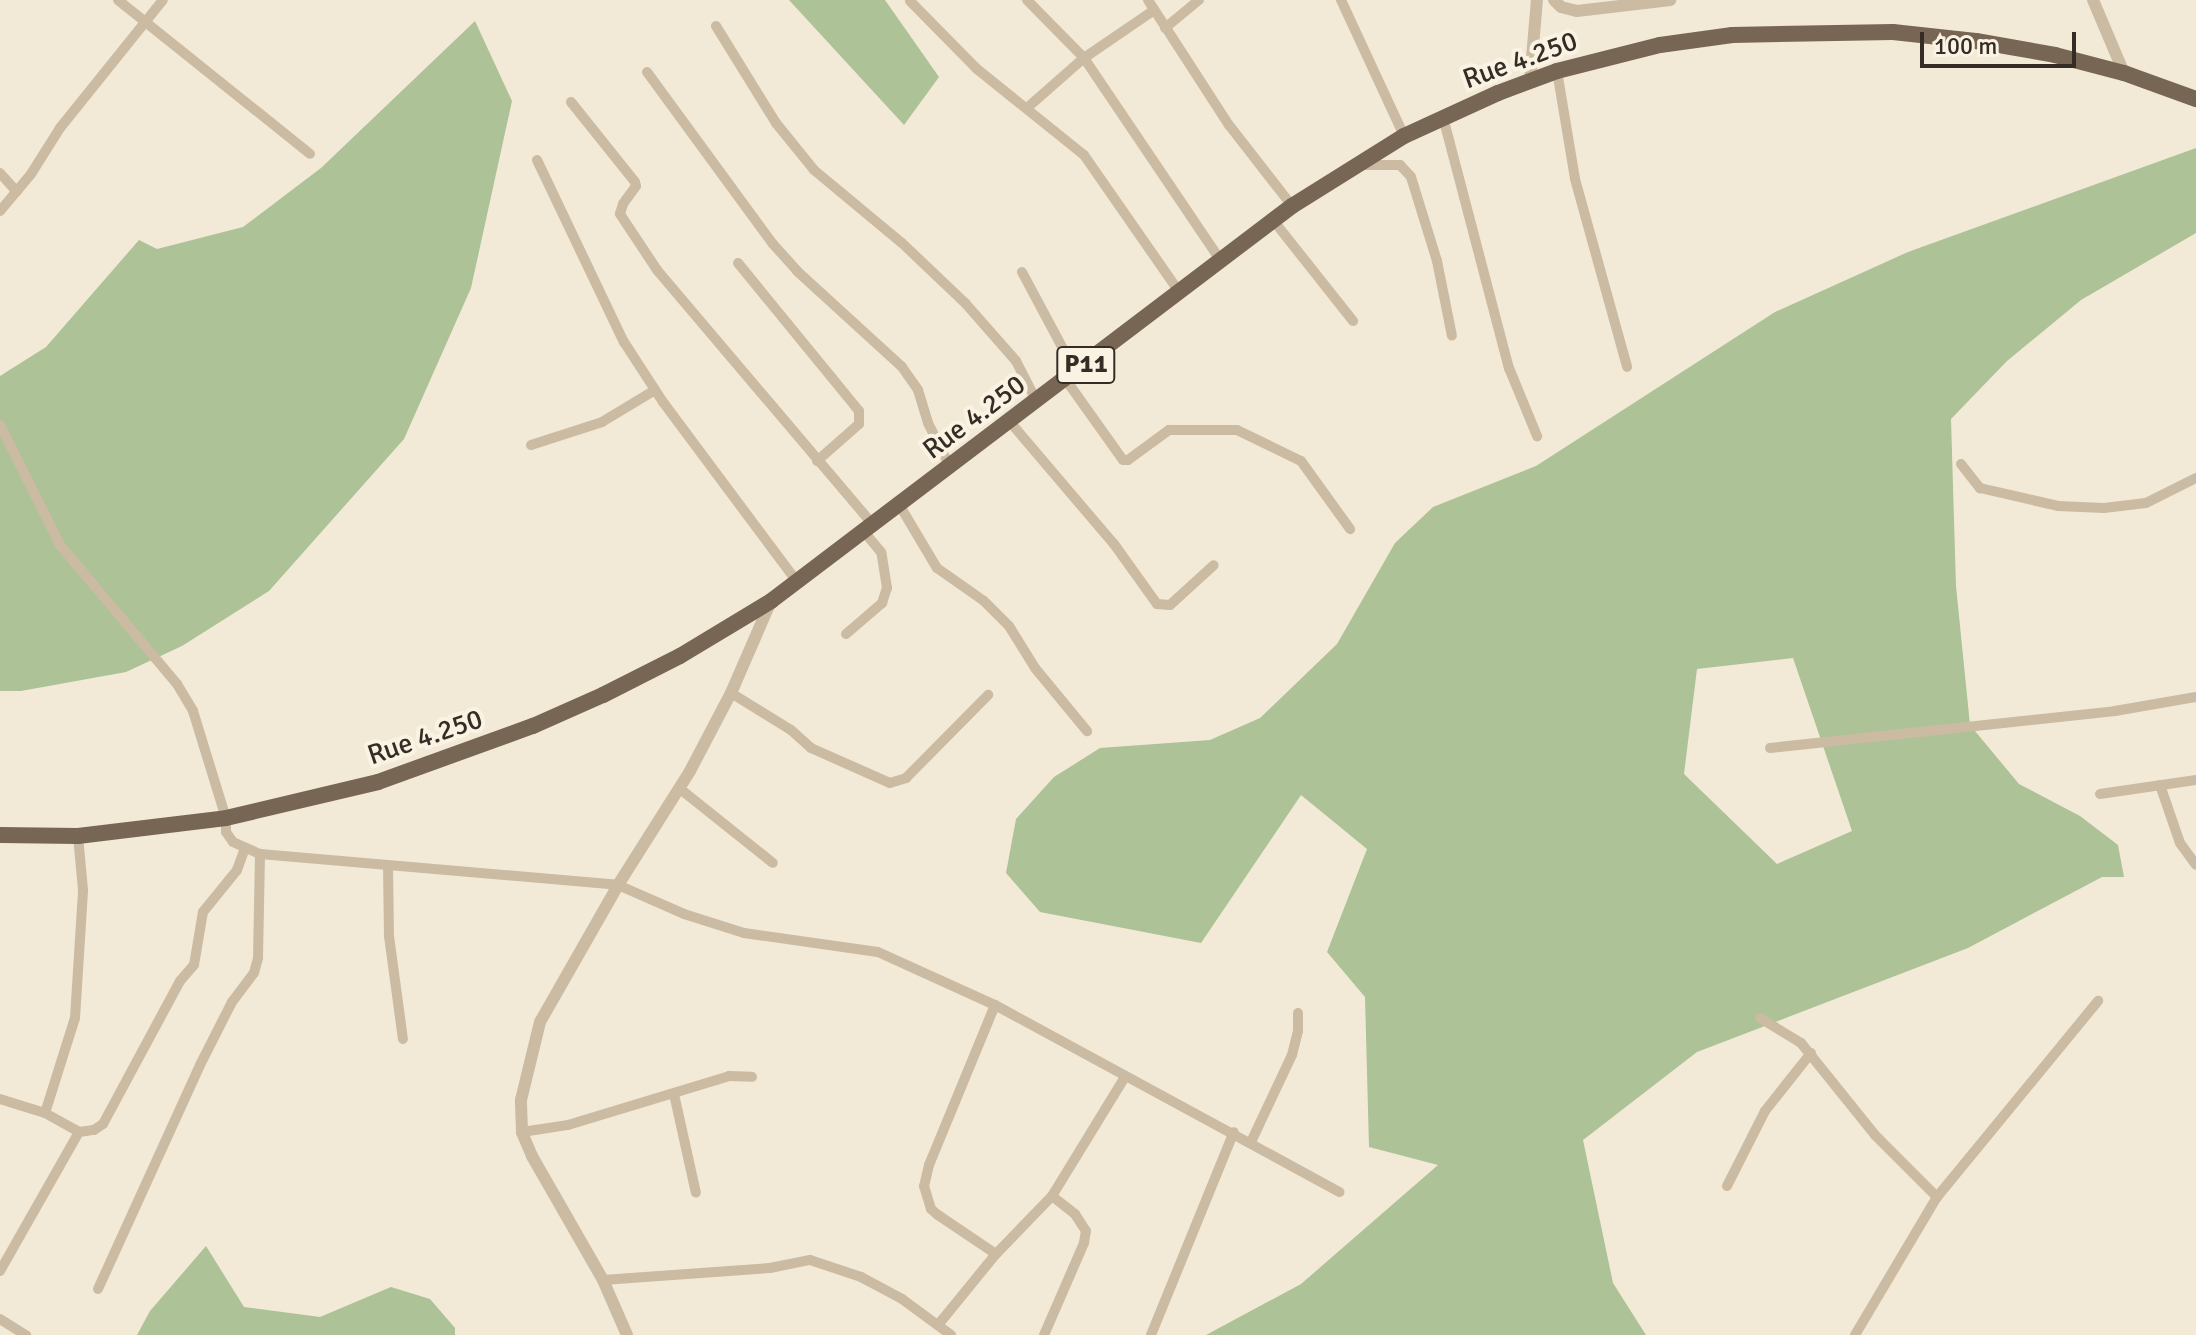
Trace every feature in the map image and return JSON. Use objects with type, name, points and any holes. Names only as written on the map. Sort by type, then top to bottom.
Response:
[{"type":"main road","name":"Rue 4.250","points":[[0,835],[78,836],[226,818],[378,782],[533,726],[680,656],[771,601],[870,530],[1292,206],[1404,136],[1557,71],[1660,45],[1732,35],[1803,31],[1893,32],[1976,41],[2055,55],[2124,73],[2196,99]]},
{"type":"street","points":[[118,0],[310,154]]},
{"type":"street","points":[[0,211],[17,192],[60,128],[163,0]]},
{"type":"street","points":[[1027,0],[1084,58],[1221,261]]},
{"type":"street","points":[[1148,0],[1229,125],[1292,206]]},
{"type":"street","points":[[1165,28],[1199,0]]},
{"type":"street","points":[[1341,0],[1404,136]]},
{"type":"street","points":[[1530,81],[1537,0]]},
{"type":"street","points":[[1554,0],[1561,7],[1577,11],[1663,0]]},
{"type":"street","points":[[2093,0],[2124,73]]},
{"type":"street","points":[[910,1],[977,69],[1084,155],[1180,293]]},
{"type":"street","points":[[1027,108],[1084,58],[1153,11]]},
{"type":"street","points":[[716,26],[776,123],[814,170],[902,243],[966,304],[1016,361],[1037,402]]},
{"type":"street","points":[[1557,71],[1575,179],[1627,367]]},
{"type":"street","points":[[647,72],[773,244],[817,290],[902,367],[918,390],[928,423],[950,467]]},
{"type":"street","points":[[571,102],[635,182],[636,186],[620,214],[657,270],[817,461],[870,530],[881,552],[887,588],[882,603],[846,634]]},
{"type":"street","points":[[1443,117],[1509,368],[1537,436]]},
{"type":"street","points":[[537,160],[624,342],[655,390],[797,582]]},
{"type":"street","points":[[1356,165],[1400,165],[1411,177],[1437,261],[1452,336]]},
{"type":"street","points":[[0,173],[17,192]]},
{"type":"street","points":[[1273,220],[1353,321]]},
{"type":"street","points":[[738,263],[859,411],[859,424],[817,461]]},
{"type":"street","points":[[1022,272],[1071,376],[1123,460],[1128,460],[1169,430],[1237,430],[1301,461],[1350,529]]},
{"type":"street","points":[[531,445],[602,422],[655,390]]},
{"type":"street","points":[[1010,422],[1114,544],[1157,604],[1170,605],[1214,565]]},
{"type":"street","points":[[0,425],[60,545],[177,684],[193,711],[226,818],[226,832],[233,842],[260,854],[618,885],[684,914],[744,933],[878,952],[995,1005],[1340,1192]]},
{"type":"street","points":[[1961,464],[1980,488],[2058,506],[2104,508],[2146,503],[2196,478]]},
{"type":"street","points":[[900,506],[937,568],[984,601],[1009,626],[1035,668],[1087,731]]},
{"type":"street","points":[[627,1335],[603,1280],[522,1132],[521,1100],[540,1022],[618,885],[679,788],[731,693],[771,601]]},
{"type":"street","points":[[731,693],[791,730],[811,748],[890,783],[906,778],[988,695]]},
{"type":"street","points":[[1770,748],[2115,711],[2196,697]]},
{"type":"street","points":[[2100,794],[2196,780]]},
{"type":"street","points":[[2160,785],[2180,843],[2196,865]]},
{"type":"street","points":[[679,788],[773,863]]},
{"type":"street","points":[[45,1113],[75,1018],[83,890],[78,836]]},
{"type":"street","points":[[0,1099],[45,1113],[79,1132],[94,1130],[103,1124],[180,981],[194,965],[203,912],[237,870],[245,848]]},
{"type":"street","points":[[98,1289],[200,1065],[232,1002],[254,973],[258,958],[260,854]]},
{"type":"street","points":[[388,865],[389,936],[403,1039]]},
{"type":"street","points":[[1855,1335],[1937,1197],[2098,1001]]},
{"type":"street","points":[[995,1005],[929,1165],[924,1186],[931,1209],[996,1254]]},
{"type":"street","points":[[1251,1142],[1292,1055],[1298,1031],[1298,1013]]},
{"type":"street","points":[[1760,1018],[1783,1030],[1811,1053],[1866,1125],[1937,1197]]},
{"type":"street","points":[[1727,1186],[1765,1111],[1811,1053]]},
{"type":"street","points":[[522,1132],[568,1125],[729,1076],[752,1077]]},
{"type":"street","points":[[938,1325],[996,1254],[1052,1196],[1125,1077]]},
{"type":"street","points":[[674,1094],[696,1193]]},
{"type":"street","points":[[0,1271],[60,1171],[79,1132]]},
{"type":"street","points":[[1151,1335],[1234,1132]]},
{"type":"street","points":[[1044,1335],[1084,1243],[1086,1231],[1075,1214],[1052,1196]]},
{"type":"street","points":[[603,1280],[770,1268],[803,1259],[861,1277],[902,1299],[951,1335]]},
{"type":"street","points":[[0,1319],[26,1335]]},
{"type":"green space","points":[[789,0],[885,0],[939,77],[904,125]]},
{"type":"green space","points":[[475,21],[512,101],[471,288],[404,439],[269,591],[182,646],[126,672],[21,691],[0,691],[0,376],[46,347],[139,240],[157,249],[243,227],[321,168]]},
{"type":"green space","points":[[2196,148],[2196,233],[2081,300],[2007,361],[1951,419],[1956,586],[1970,725],[2019,784],[2080,816],[2118,845],[2124,877],[2102,877],[1968,948],[1697,1052],[1583,1140],[1613,1283],[1646,1335],[1206,1335],[1301,1284],[1438,1165],[1369,1147],[1365,997],[1327,952],[1367,849],[1301,795],[1201,943],[1040,912],[1006,873],[1016,819],[1054,777],[1100,748],[1210,740],[1260,718],[1337,644],[1395,543],[1433,507],[1536,466],[1775,312],[1908,252]],"holes":[[[1793,658],[1852,831],[1777,864],[1684,774],[1697,669]]]},
{"type":"green space","points":[[206,1246],[244,1307],[320,1317],[391,1287],[430,1299],[455,1328],[455,1335],[137,1335],[150,1311]]}]
